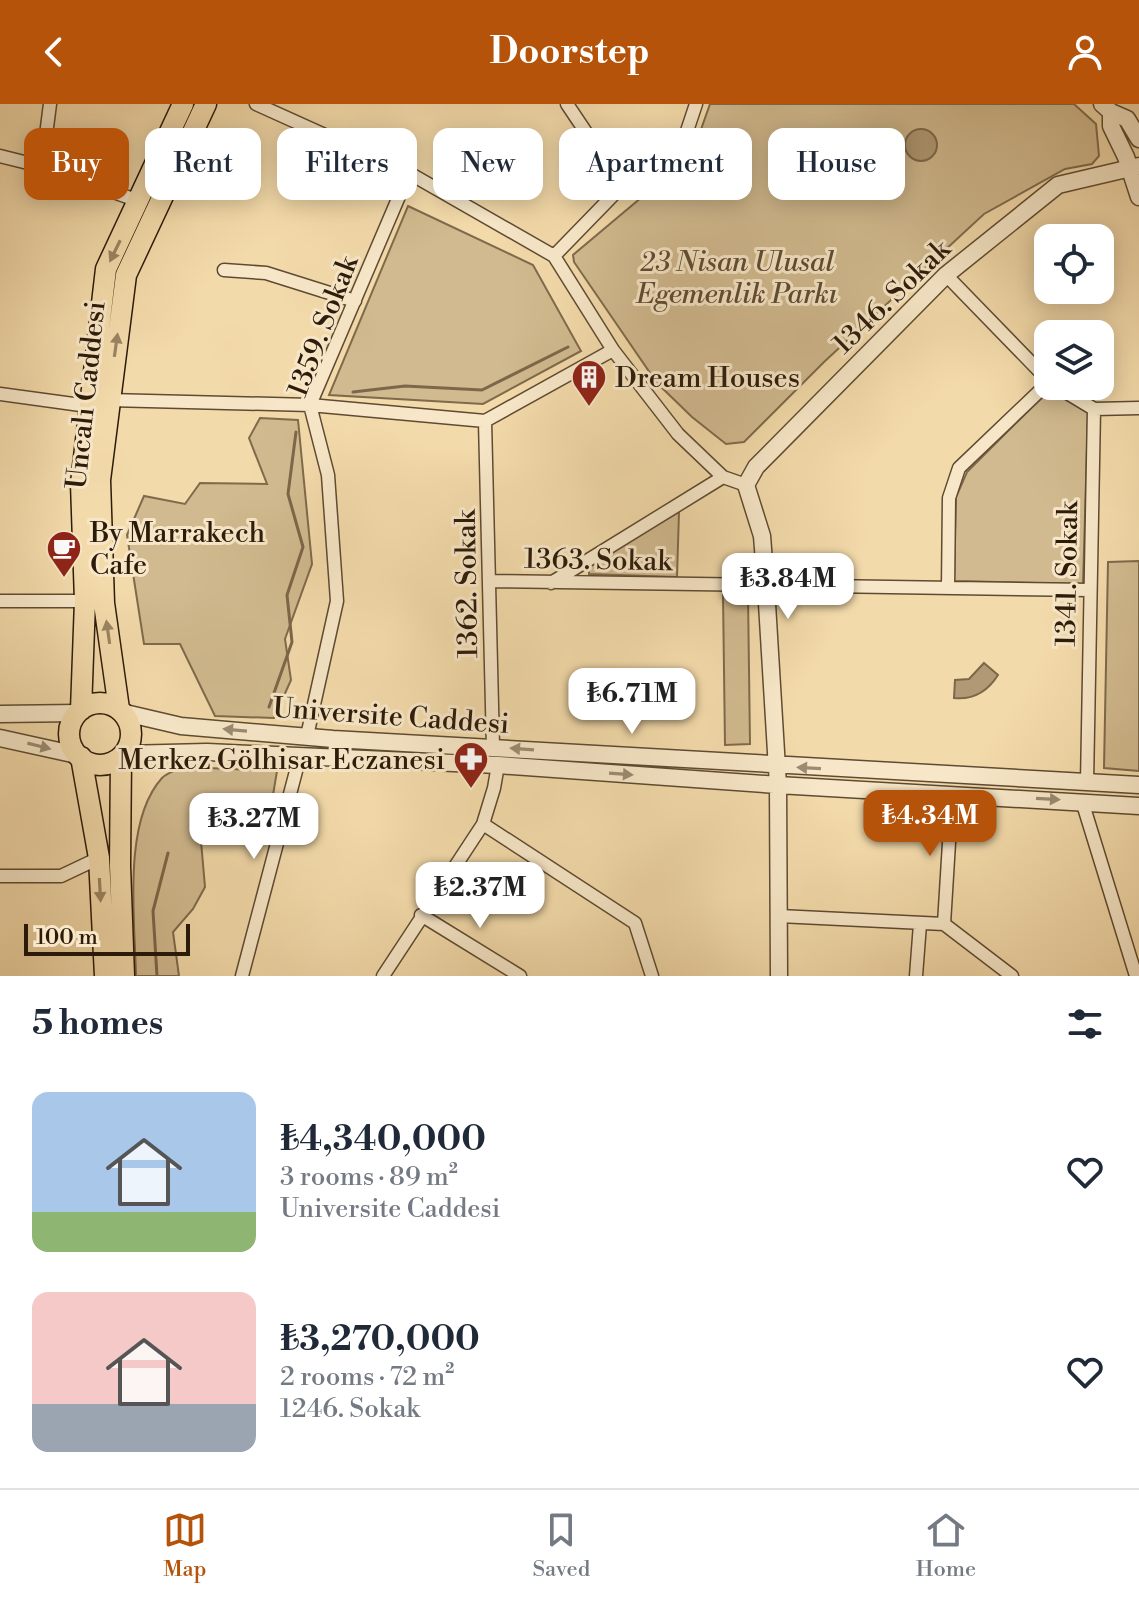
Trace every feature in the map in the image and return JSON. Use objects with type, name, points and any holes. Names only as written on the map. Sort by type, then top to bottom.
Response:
[{"type":"main road","name":"Uncalı Caddesi","points":[[79,712],[85,601],[81,483],[106,269],[183,104]]},
{"type":"main road","name":"Uncalı Caddesi","points":[[120,711],[104,603],[100,480],[126,275],[206,104]]},
{"type":"main road","points":[[105,976],[99,858],[79,756],[70,738],[70,727],[79,712],[100,703],[120,711],[130,726],[131,736],[122,756],[120,866],[124,976]]},
{"type":"main road","points":[[79,756],[96,765],[122,756]]},
{"type":"street","points":[[47,128],[50,104]]},
{"type":"street","points":[[256,104],[309,128]]},
{"type":"street","points":[[567,104],[583,128]]},
{"type":"street","points":[[688,128],[696,104]]},
{"type":"street","points":[[1111,107],[1111,126],[1134,167],[1139,197]]},
{"type":"street","points":[[1111,107],[1127,119],[1139,139]]},
{"type":"street","points":[[1100,175],[1110,160],[1116,136]]},
{"type":"street","points":[[0,156],[24,162]]},
{"type":"street","name":"1346. Sokak","points":[[746,485],[756,467],[946,275],[1058,185],[1134,167]]},
{"type":"street","points":[[417,178],[554,256],[613,350],[678,434],[723,477],[746,485],[762,536],[766,587],[778,785],[779,976]]},
{"type":"street","points":[[129,198],[139,201]]},
{"type":"street","name":"1359. Sokak","points":[[307,736],[337,601],[328,475],[310,405],[398,200]]},
{"type":"street","points":[[554,256],[608,200]]},
{"type":"street","points":[[224,270],[266,273],[355,301]]},
{"type":"street","points":[[946,275],[1034,367]]},
{"type":"street","points":[[109,400],[310,405],[485,421],[613,350]]},
{"type":"street","points":[[0,394],[88,406]]},
{"type":"street","points":[[948,588],[949,498],[959,468],[1034,396]]},
{"type":"street","points":[[1079,400],[1094,409],[1139,408]]},
{"type":"street","name":"1341. Sokak","points":[[1087,783],[1094,409]]},
{"type":"street","name":"1362. Sokak","points":[[485,421],[493,747]]},
{"type":"street","points":[[551,583],[723,477]]},
{"type":"street","name":"1363. Sokak","points":[[491,581],[1089,590]]},
{"type":"street","points":[[0,601],[85,601]]},
{"type":"street","name":"Universite Caddesi","points":[[120,711],[181,726],[307,736],[1139,785]]},
{"type":"street","points":[[0,714],[79,712]]},
{"type":"street","points":[[0,738],[79,756]]},
{"type":"street","name":"Universite Caddesi","points":[[122,756],[207,752],[498,765],[1139,806]]},
{"type":"street","points":[[242,976],[300,756]]},
{"type":"street","points":[[383,976],[483,824],[498,765]]},
{"type":"street","points":[[944,924],[952,794]]},
{"type":"street","points":[[1082,801],[1136,976]]},
{"type":"street","points":[[483,824],[635,923],[652,976]]},
{"type":"street","points":[[0,876],[61,876],[99,858]]},
{"type":"street","points":[[421,915],[520,976]]},
{"type":"street","points":[[779,916],[944,924],[1012,976]]},
{"type":"street","points":[[916,976],[920,924]]},
{"type":"green space","name":"23 Nisan Ulusal Egemenlik Parkı","points":[[710,104],[1074,104],[1096,124],[1099,156],[1092,164],[1065,169],[984,214],[824,362],[744,442],[726,444],[657,383],[574,262],[573,255],[638,200],[752,200],[752,128],[702,128]]},
{"type":"green space","points":[[408,206],[533,265],[581,351],[483,404],[329,395]]},
{"type":"green space","points":[[1039,400],[1066,400],[1088,413],[1083,584],[954,581],[956,497],[967,472]]},
{"type":"green space","points":[[260,418],[298,420],[312,564],[285,639],[291,680],[274,718],[215,716],[180,644],[144,644],[127,535],[144,496],[185,504],[200,483],[267,484],[249,438]]},
{"type":"green space","points":[[679,512],[677,577],[589,574],[589,564]]},
{"type":"green space","points":[[1139,561],[1139,771],[1104,768],[1108,562]]},
{"type":"green space","points":[[723,595],[748,595],[750,744],[725,745]]},
{"type":"green space","points":[[183,767],[277,771],[267,831],[201,841],[205,887],[193,909],[173,932],[179,976],[136,976],[133,900],[136,845],[141,820],[149,797],[162,778]]},
{"type":"shaded area","points":[[927,130],[936,139],[933,157],[921,161],[909,157],[905,145],[909,133]]},
{"type":"shaded area","points":[[984,663],[998,675],[994,681],[974,696],[954,698],[955,680],[969,679]]},
{"type":"waterway","points":[[353,392],[405,386],[482,390],[568,347]]},
{"type":"waterway","points":[[269,707],[292,642],[287,595],[303,547],[288,494],[296,432]]},
{"type":"waterway","points":[[157,976],[153,911],[168,853]]},
{"type":"place","name":"Dream Houses","points":[[589,408]]},
{"type":"place","name":"By Marrakech Cafe","points":[[64,579]]},
{"type":"place","name":"Merkez Gölhisar Eczanesi","points":[[471,790]]}]
